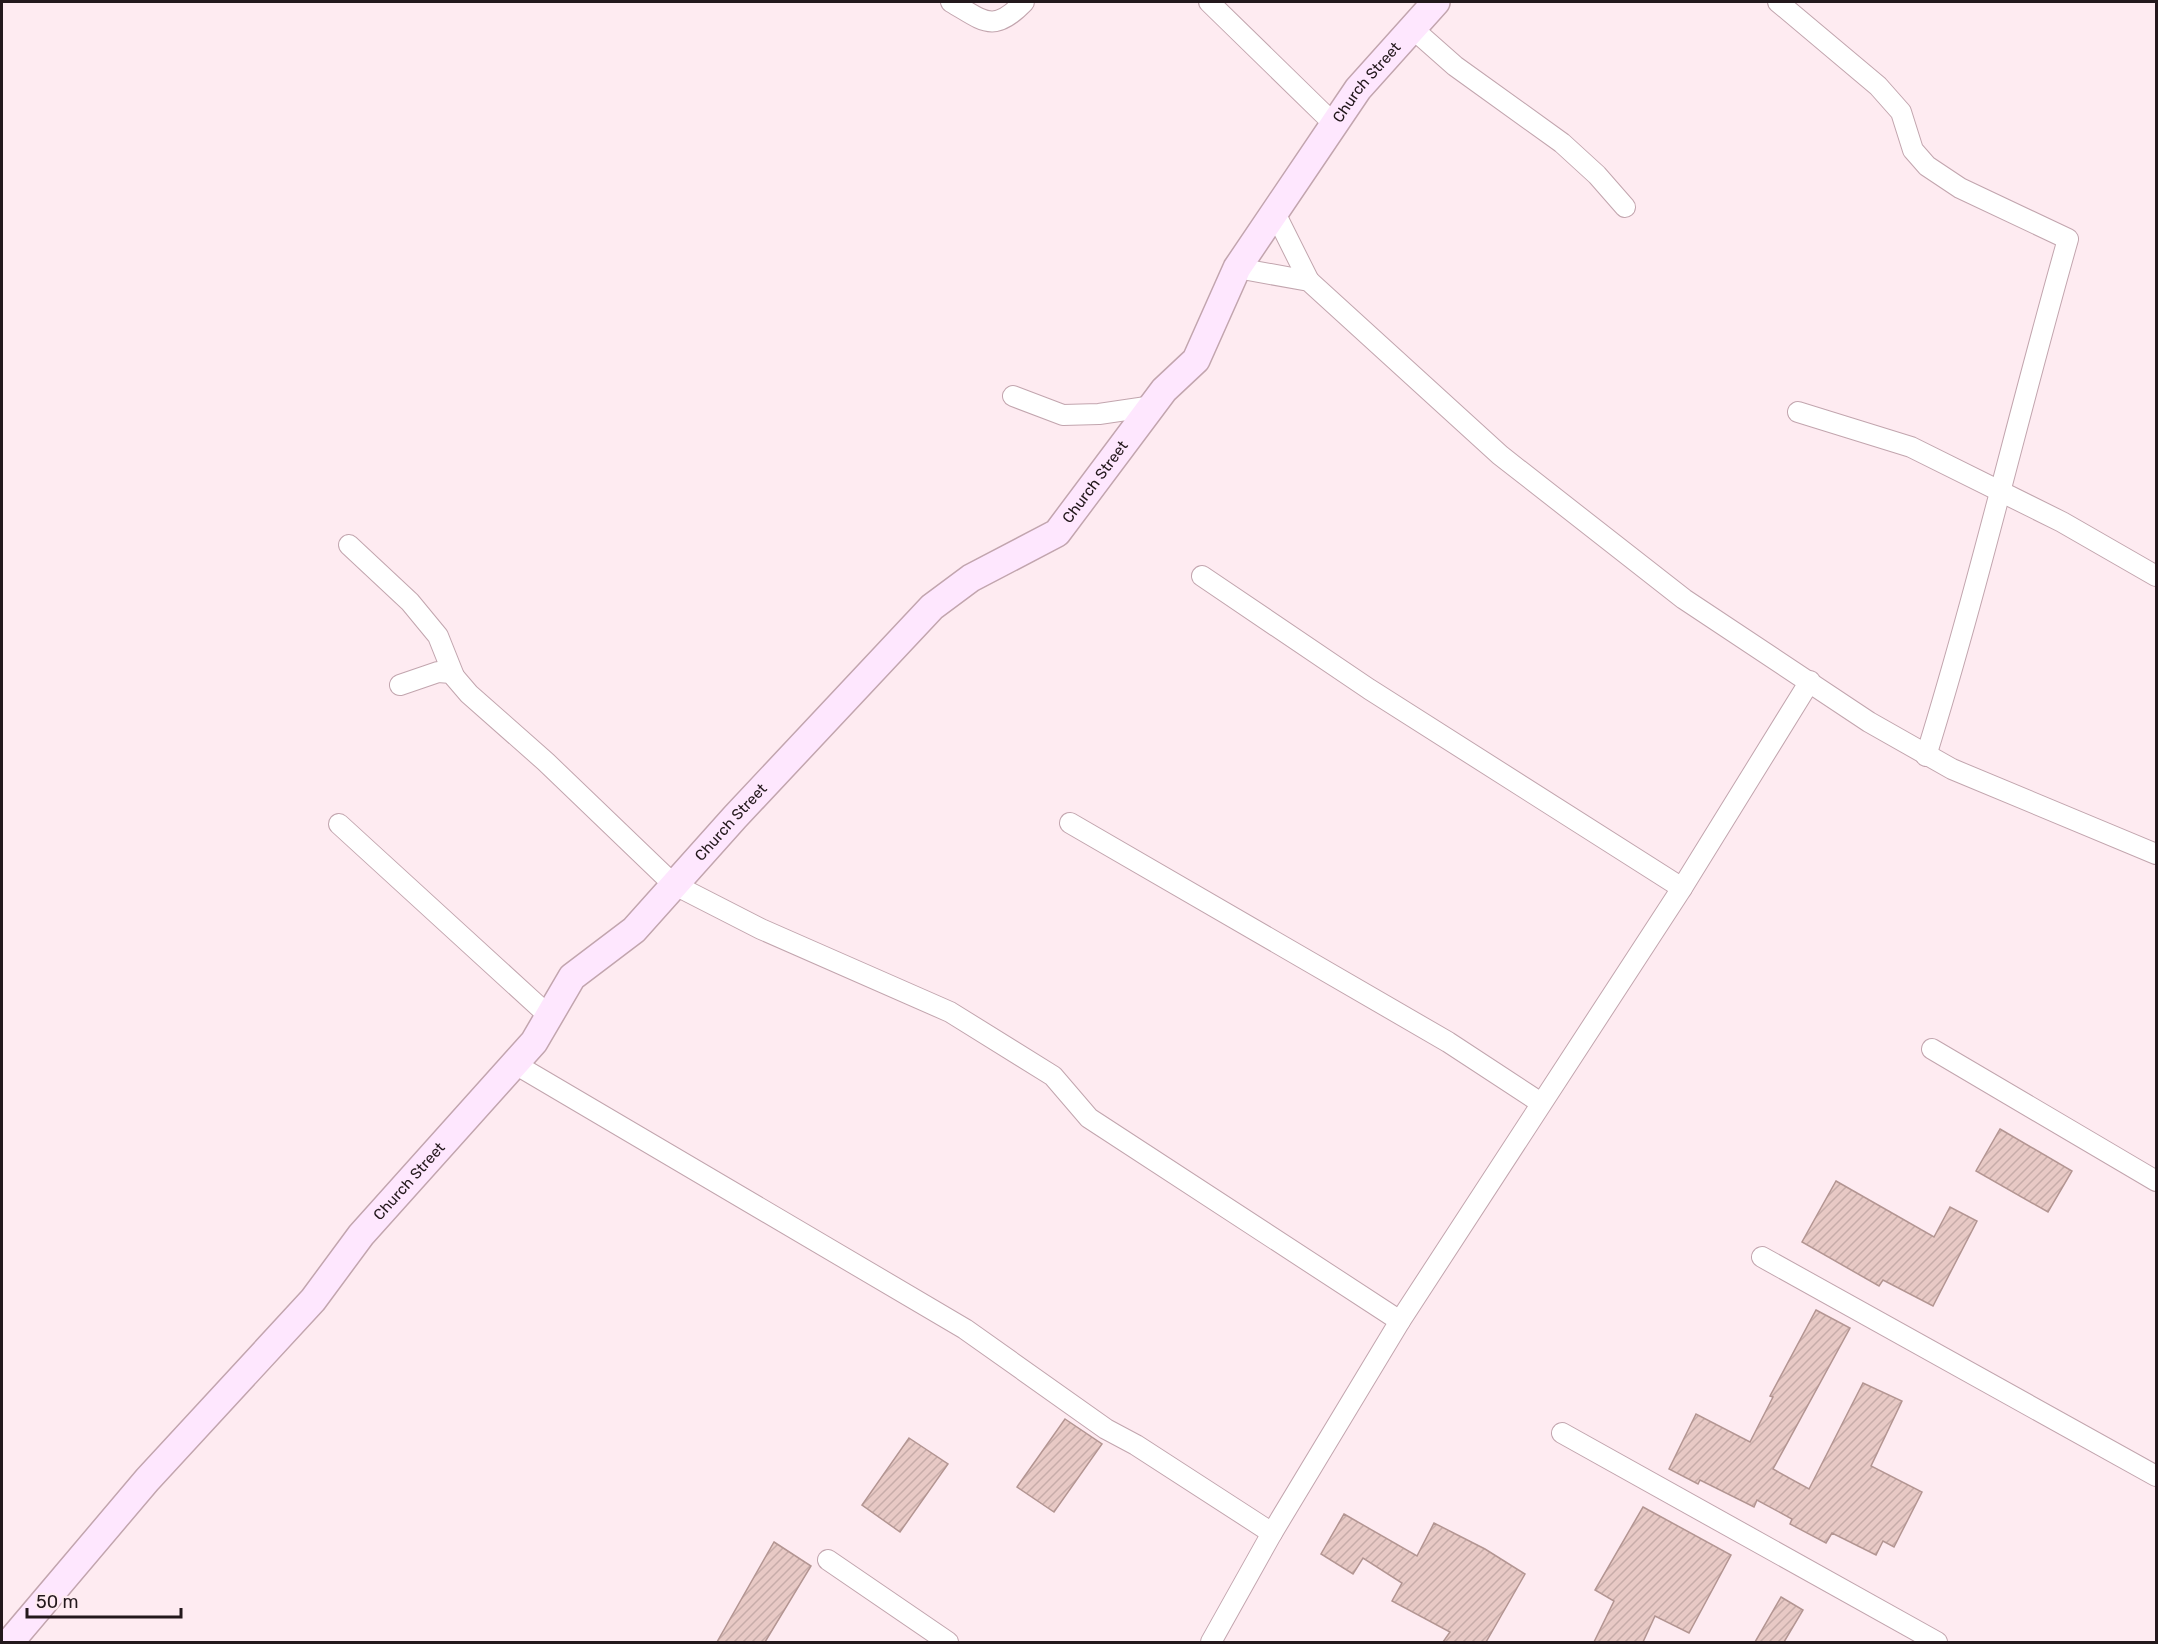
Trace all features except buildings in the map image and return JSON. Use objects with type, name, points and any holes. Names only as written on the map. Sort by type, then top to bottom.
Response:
[{"type":"street","points":[[951,2],[982,20],[997,23],[1012,15],[1024,2]]},
{"type":"street","points":[[1209,2],[1334,124]]},
{"type":"street","name":"Church Street","points":[[10,1642],[155,1472],[313,1300],[361,1235],[534,1042],[572,977],[634,930],[673,884],[932,607],[971,578],[1056,533],[1164,390],[1196,360],[1237,268],[1358,89],[1436,2]]},
{"type":"street","points":[[1778,2],[1885,93],[1901,112],[1913,150],[1927,166],[1960,188],[2068,239],[2022,416],[1998,491],[1926,756]]},
{"type":"street","points":[[1412,28],[1455,66],[1562,143],[1625,207]]},
{"type":"street","points":[[1275,213],[1309,281],[1500,455],[1684,599],[1869,722],[1926,756],[2157,854]]},
{"type":"street","points":[[1237,268],[1309,281]]},
{"type":"street","points":[[1013,396],[1063,416],[1099,414],[1153,406]]},
{"type":"street","points":[[1798,412],[1911,447],[2072,527],[2157,576]]},
{"type":"street","points":[[349,545],[410,602],[438,636],[454,676]]},
{"type":"street","points":[[1202,576],[1369,689],[1682,888]]},
{"type":"street","points":[[400,685],[438,672],[448,671],[469,694],[546,762],[673,884],[761,929],[950,1012],[1053,1076],[1089,1118],[1400,1321]]},
{"type":"street","points":[[1211,1642],[1272,1533],[1400,1321],[1682,888],[1810,681]]},
{"type":"street","points":[[1070,823],[1448,1042],[1541,1103]]},
{"type":"street","points":[[339,824],[549,1016]]},
{"type":"street","points":[[1932,1050],[2157,1181]]},
{"type":"street","points":[[515,1064],[965,1329],[1106,1429],[1136,1444],[1272,1533]]},
{"type":"street","points":[[1762,1257],[2157,1476]]},
{"type":"street","points":[[1562,1433],[1937,1642]]},
{"type":"street","points":[[828,1560],[948,1642]]}]
